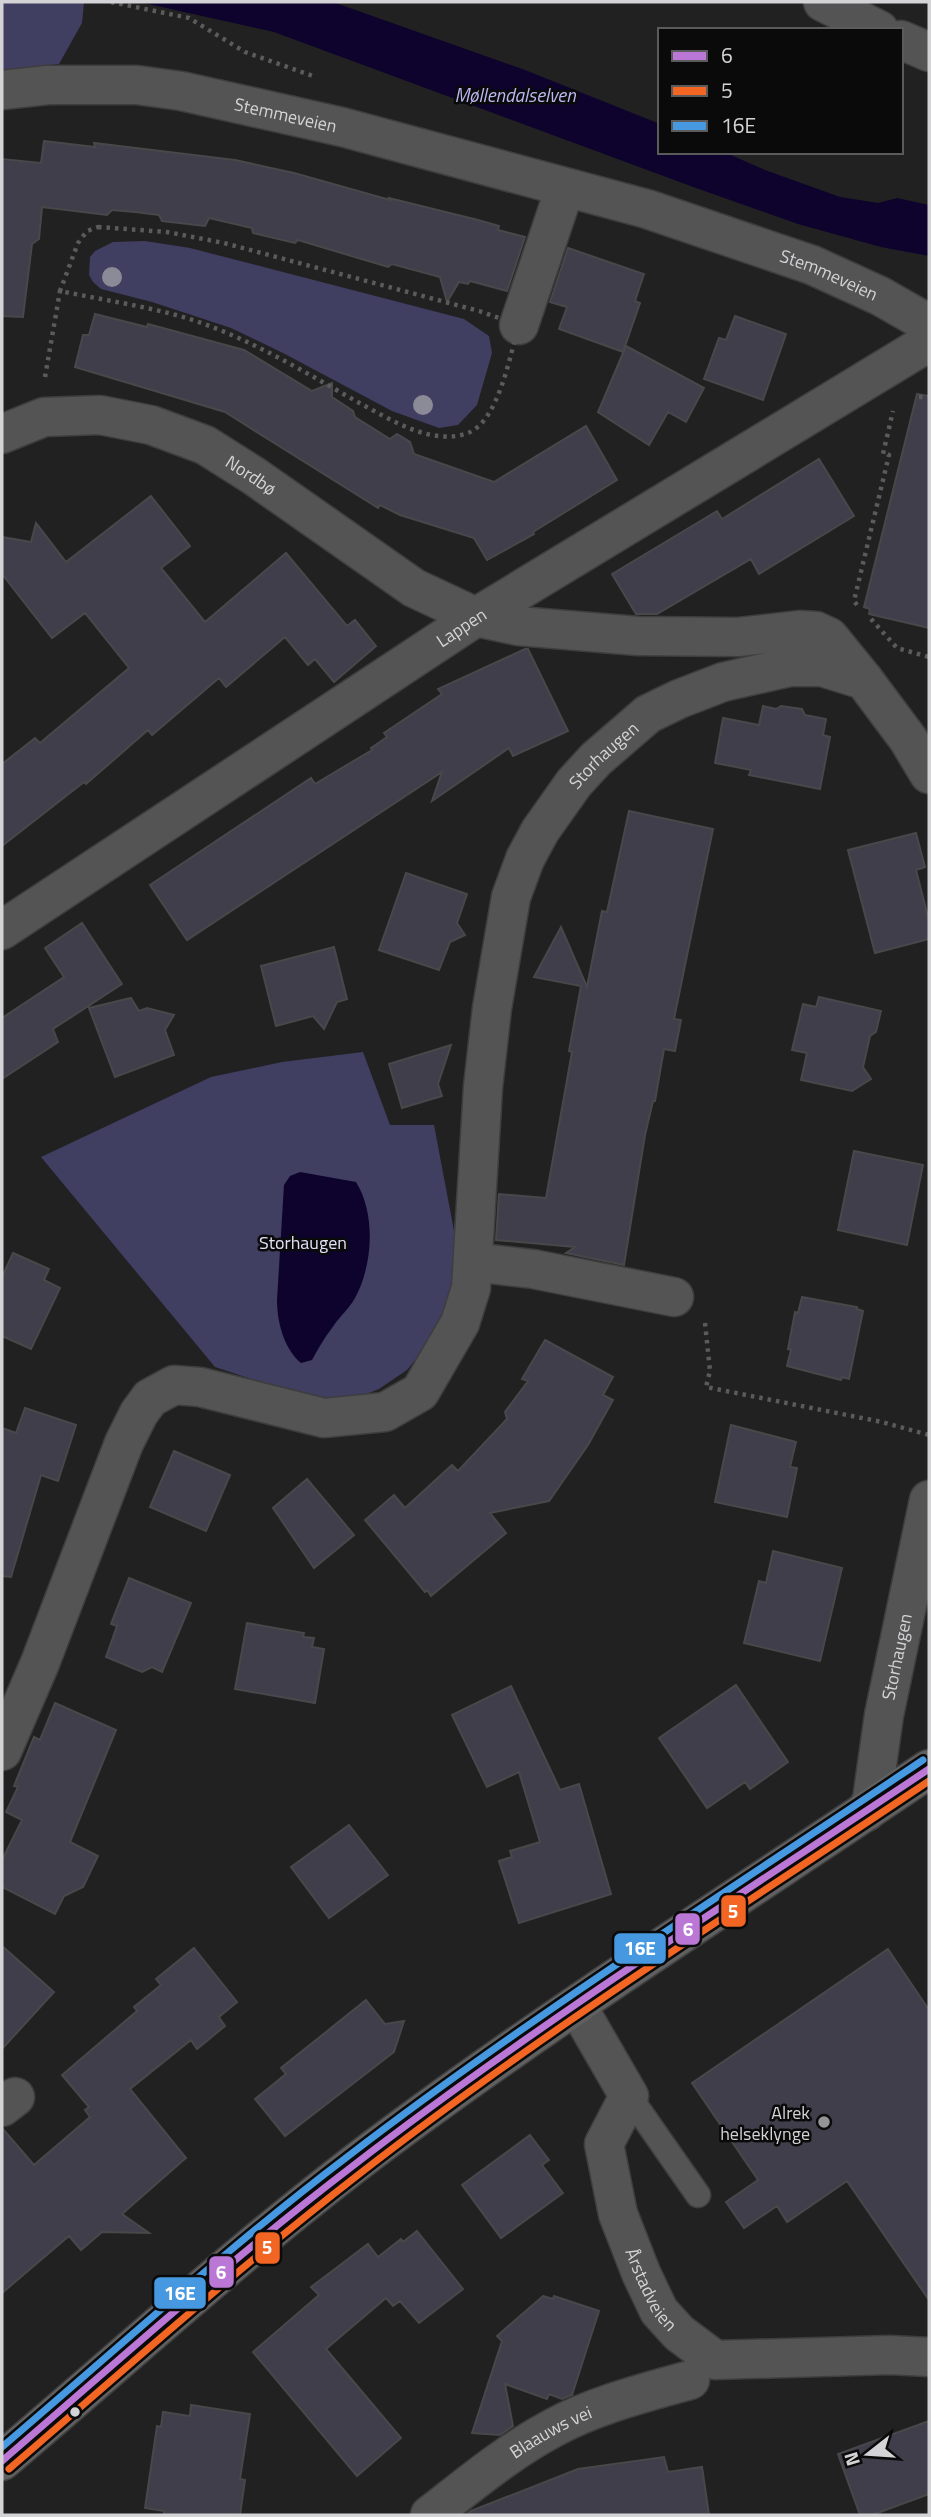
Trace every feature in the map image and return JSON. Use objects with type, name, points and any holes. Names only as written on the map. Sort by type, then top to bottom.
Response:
[{"type":"main road","points":[[2,2460],[204,2288],[403,2127],[577,2006],[929,1769]]},
{"type":"street","points":[[823,2],[875,28]]},
{"type":"street","points":[[903,41],[929,52]]},
{"type":"street","name":"Stemmeveien","points":[[2,90],[94,84],[137,85],[181,91],[342,127],[647,209],[812,265],[880,296],[929,324]]},
{"type":"street","points":[[519,325],[565,188]]},
{"type":"street","name":"Lappen","points":[[2,930],[476,617],[929,342]]},
{"type":"street","name":"Nordbø","points":[[2,434],[44,417],[100,415],[151,425],[205,446],[254,476],[414,588],[476,617]]},
{"type":"street","points":[[476,617],[518,626],[638,636],[738,637],[800,630],[816,631],[829,637],[864,680],[908,739],[929,774]]},
{"type":"street","name":"Storhaugen","points":[[2,1751],[40,1663],[124,1443],[150,1398],[174,1385],[200,1387],[324,1418],[385,1412],[420,1392],[447,1350],[471,1288],[483,1087],[492,1008],[511,897],[525,859],[540,831],[574,783],[596,759],[648,715],[679,699],[723,682],[790,667],[822,667],[864,680]]},
{"type":"street","points":[[473,1262],[533,1269],[689,1307]]},
{"type":"street","name":"Storhaugen","points":[[866,1812],[872,1800],[884,1715],[929,1500]]},
{"type":"street","points":[[577,2006],[629,2096]]},
{"type":"street","name":"Årstadveien","points":[[629,2096],[604,2144],[618,2214],[659,2311],[679,2333],[715,2360],[890,2355],[929,2357]]},
{"type":"street","name":"Blaauws vei","points":[[430,2515],[496,2462],[555,2427],[625,2399],[690,2380]]},
{"type":"lane","points":[[629,2096],[698,2195]]},
{"type":"path","points":[[111,2],[190,18],[245,52],[314,77]]},
{"type":"path","points":[[44,417],[43,390],[60,291],[78,243],[87,231],[98,227],[167,232],[224,243],[479,311],[519,325],[493,410],[482,424],[470,432],[435,436],[407,428],[313,377],[203,324],[176,315],[60,291]]},
{"type":"path","points":[[893,413],[883,454],[888,455],[854,601],[897,648],[929,657]]},
{"type":"path","points":[[689,1307],[710,1371],[706,1387],[882,1422],[929,1435]]},
{"type":"green space","points":[[2,2],[84,3],[82,23],[59,64],[2,70]]},
{"type":"green space","points":[[145,241],[190,248],[464,319],[489,336],[492,353],[477,405],[458,425],[439,428],[392,411],[231,328],[152,302],[101,289],[93,282],[89,275],[90,257],[95,251],[113,242]]},
{"type":"green space","name":"Storhaugen","points":[[363,1052],[390,1125],[434,1125],[458,1252],[449,1299],[429,1343],[407,1370],[379,1389],[354,1399],[325,1403],[215,1367],[41,1157],[211,1077],[282,1062]]},
{"type":"water","name":"Møllendalselven","points":[[139,2],[333,2],[525,70],[658,123],[658,154],[729,154],[840,197],[878,203],[897,198],[929,205],[929,256],[881,247],[798,224],[274,32]]},
{"type":"water","points":[[300,1172],[356,1182],[367,1209],[370,1240],[366,1270],[355,1298],[326,1336],[312,1360],[301,1363],[290,1350],[283,1335],[277,1300],[284,1185],[290,1176]]},
{"type":"building","points":[[44,141],[95,147],[94,143],[235,160],[478,220],[499,226],[498,230],[525,237],[507,291],[470,281],[468,284],[459,282],[447,302],[440,277],[392,264],[388,267],[298,240],[295,243],[253,233],[252,228],[209,218],[205,226],[162,221],[159,215],[135,212],[112,210],[107,215],[42,207],[39,239],[32,244],[23,317],[2,316],[2,159],[41,163]]},
{"type":"building","points":[[568,248],[644,274],[635,301],[640,303],[623,352],[559,329],[567,307],[550,302]]},
{"type":"building","points":[[95,314],[147,327],[148,324],[244,350],[312,391],[332,383],[332,397],[353,411],[355,417],[390,439],[397,434],[410,442],[414,454],[494,482],[586,426],[617,480],[533,532],[534,534],[487,560],[474,538],[400,515],[380,505],[378,508],[225,412],[75,367],[83,335],[89,335]]},
{"type":"building","points":[[735,316],[786,334],[763,400],[704,379],[719,338],[726,340]]},
{"type":"building","points":[[626,346],[704,388],[686,422],[668,412],[649,445],[598,412]]},
{"type":"building","points":[[917,394],[929,396],[929,628],[869,614],[870,609],[864,607]]},
{"type":"building","points":[[819,459],[854,516],[759,574],[751,559],[657,614],[636,614],[612,574],[717,511],[722,519]]},
{"type":"building","points":[[151,496],[190,546],[161,568],[205,622],[286,553],[347,626],[355,620],[376,646],[334,682],[315,659],[308,665],[285,637],[226,687],[219,678],[152,735],[148,730],[86,784],[84,782],[2,846],[2,764],[35,738],[40,743],[129,668],[85,613],[52,638],[2,574],[2,537],[31,542],[36,523],[66,562]]},
{"type":"building","points":[[528,649],[568,731],[513,756],[509,748],[432,801],[442,772],[187,940],[150,885],[311,778],[315,784],[372,750],[371,748],[387,737],[384,733],[442,694],[438,689]]},
{"type":"building","points":[[763,706],[802,709],[805,715],[826,719],[823,735],[830,737],[820,789],[749,775],[751,770],[715,763],[723,718],[759,725]]},
{"type":"building","points":[[629,811],[713,829],[674,1019],[681,1020],[675,1051],[664,1049],[655,1101],[645,1135],[624,1265],[566,1253],[575,1247],[496,1240],[499,1194],[546,1198],[572,1052],[569,1051],[581,986],[534,977],[561,927],[587,987],[602,911],[607,912]]},
{"type":"building","points":[[916,833],[925,867],[916,870],[929,921],[929,939],[875,953],[848,850]]},
{"type":"building","points":[[406,873],[467,894],[457,923],[465,935],[450,942],[439,970],[379,950]]},
{"type":"building","points":[[82,923],[122,984],[53,1029],[58,1042],[2,1079],[2,1018],[64,977],[45,948]]},
{"type":"building","points":[[334,947],[347,999],[337,1002],[324,1029],[313,1016],[276,1026],[261,966]]},
{"type":"building","points":[[819,997],[881,1011],[876,1032],[870,1036],[863,1067],[871,1079],[852,1091],[801,1080],[807,1053],[792,1050],[803,1004],[816,1007]]},
{"type":"building","points":[[131,998],[139,1011],[147,1008],[174,1015],[165,1030],[174,1055],[115,1077],[89,1008]]},
{"type":"building","points":[[451,1045],[438,1084],[442,1096],[402,1108],[389,1064]]},
{"type":"building","points":[[854,1151],[923,1165],[907,1245],[838,1230]]},
{"type":"building","points":[[13,1253],[49,1269],[44,1280],[60,1288],[31,1349],[2,1336],[2,1277]]},
{"type":"building","points":[[802,1297],[857,1307],[863,1311],[849,1379],[842,1377],[841,1380],[787,1366],[795,1312],[798,1313]]},
{"type":"building","points":[[545,1340],[613,1377],[603,1395],[613,1400],[588,1445],[549,1501],[490,1513],[506,1533],[431,1596],[365,1520],[394,1495],[405,1508],[452,1465],[458,1471],[507,1419],[505,1412],[528,1381],[522,1379]]},
{"type":"building","points":[[25,1408],[76,1425],[58,1481],[41,1475],[11,1577],[2,1576],[2,1428],[16,1433]]},
{"type":"building","points":[[731,1425],[796,1442],[790,1467],[797,1468],[787,1517],[715,1502]]},
{"type":"building","points":[[174,1451],[230,1475],[206,1531],[150,1507]]},
{"type":"building","points":[[307,1479],[354,1535],[314,1568],[273,1508]]},
{"type":"building","points":[[773,1551],[842,1568],[820,1661],[744,1643],[759,1581],[766,1583]]},
{"type":"building","points":[[129,1578],[191,1603],[162,1672],[152,1667],[142,1672],[106,1657],[117,1626],[111,1624]]},
{"type":"building","points":[[247,1623],[304,1633],[303,1637],[314,1638],[312,1647],[324,1649],[315,1703],[235,1689]]},
{"type":"building","points":[[736,1685],[788,1762],[750,1789],[745,1782],[707,1808],[659,1738]]},
{"type":"building","points":[[511,1686],[560,1790],[579,1784],[611,1894],[519,1923],[499,1861],[512,1857],[510,1851],[540,1842],[519,1772],[487,1787],[452,1715]]},
{"type":"building","points":[[55,1703],[116,1730],[70,1842],[98,1856],[83,1887],[64,1896],[55,1914],[2,1887],[2,1860],[22,1820],[6,1812],[18,1787],[14,1786],[34,1737],[40,1740]]},
{"type":"building","points":[[349,1825],[388,1875],[329,1918],[291,1867]]},
{"type":"building","points":[[2,1946],[54,1992],[2,2049]]},
{"type":"building","points":[[194,1948],[237,2002],[219,2017],[225,2026],[197,2049],[191,2040],[130,2089],[186,2158],[122,2214],[149,2233],[102,2232],[81,2250],[69,2236],[2,2293],[2,2128],[34,2165],[90,2117],[85,2110],[89,2107],[62,2075],[137,2011],[134,2007],[161,1985],[156,1979]]},
{"type":"building","name":"Alrek helseklynge","points":[[888,1949],[929,2010],[929,2300],[847,2181],[787,2222],[777,2206],[744,2228],[726,2202],[758,2180],[692,2083]]},
{"type":"building","points":[[366,2000],[385,2024],[404,2021],[394,2052],[285,2136],[255,2099],[286,2074],[281,2068]]},
{"type":"building","points":[[530,2135],[549,2160],[542,2165],[563,2193],[501,2238],[462,2185]]},
{"type":"building","points":[[417,2231],[463,2289],[419,2323],[400,2301],[393,2306],[386,2298],[326,2349],[401,2438],[357,2476],[253,2352],[319,2295],[311,2287],[368,2244],[378,2257],[401,2239],[403,2242]]},
{"type":"building","points":[[543,2296],[553,2299],[554,2296],[599,2311],[572,2395],[562,2399],[549,2394],[547,2399],[505,2384],[513,2426],[500,2435],[472,2433],[502,2341],[497,2336]]},
{"type":"building","points":[[191,2405],[250,2414],[240,2479],[245,2480],[240,2515],[164,2515],[164,2511],[145,2508],[157,2426],[161,2427],[163,2412],[190,2416]]},
{"type":"building","points":[[929,2421],[929,2494],[872,2515],[860,2515],[838,2454]]},
{"type":"building","points":[[664,2457],[668,2472],[702,2467],[709,2515],[466,2515],[578,2469]]},
{"type":"transit line","name":"16E","points":[[2,2447],[258,2227],[347,2157],[488,2053],[923,1760]]},
{"type":"transit line","name":"6","points":[[2,2461],[176,2310],[354,2165],[566,2011],[929,1769]]},
{"type":"transit line","name":"5","points":[[9,2469],[269,2246],[427,2123],[568,2022],[929,1781]]},
{"type":"place","name":"Alrek helseklynge","points":[[824,2122]]}]
